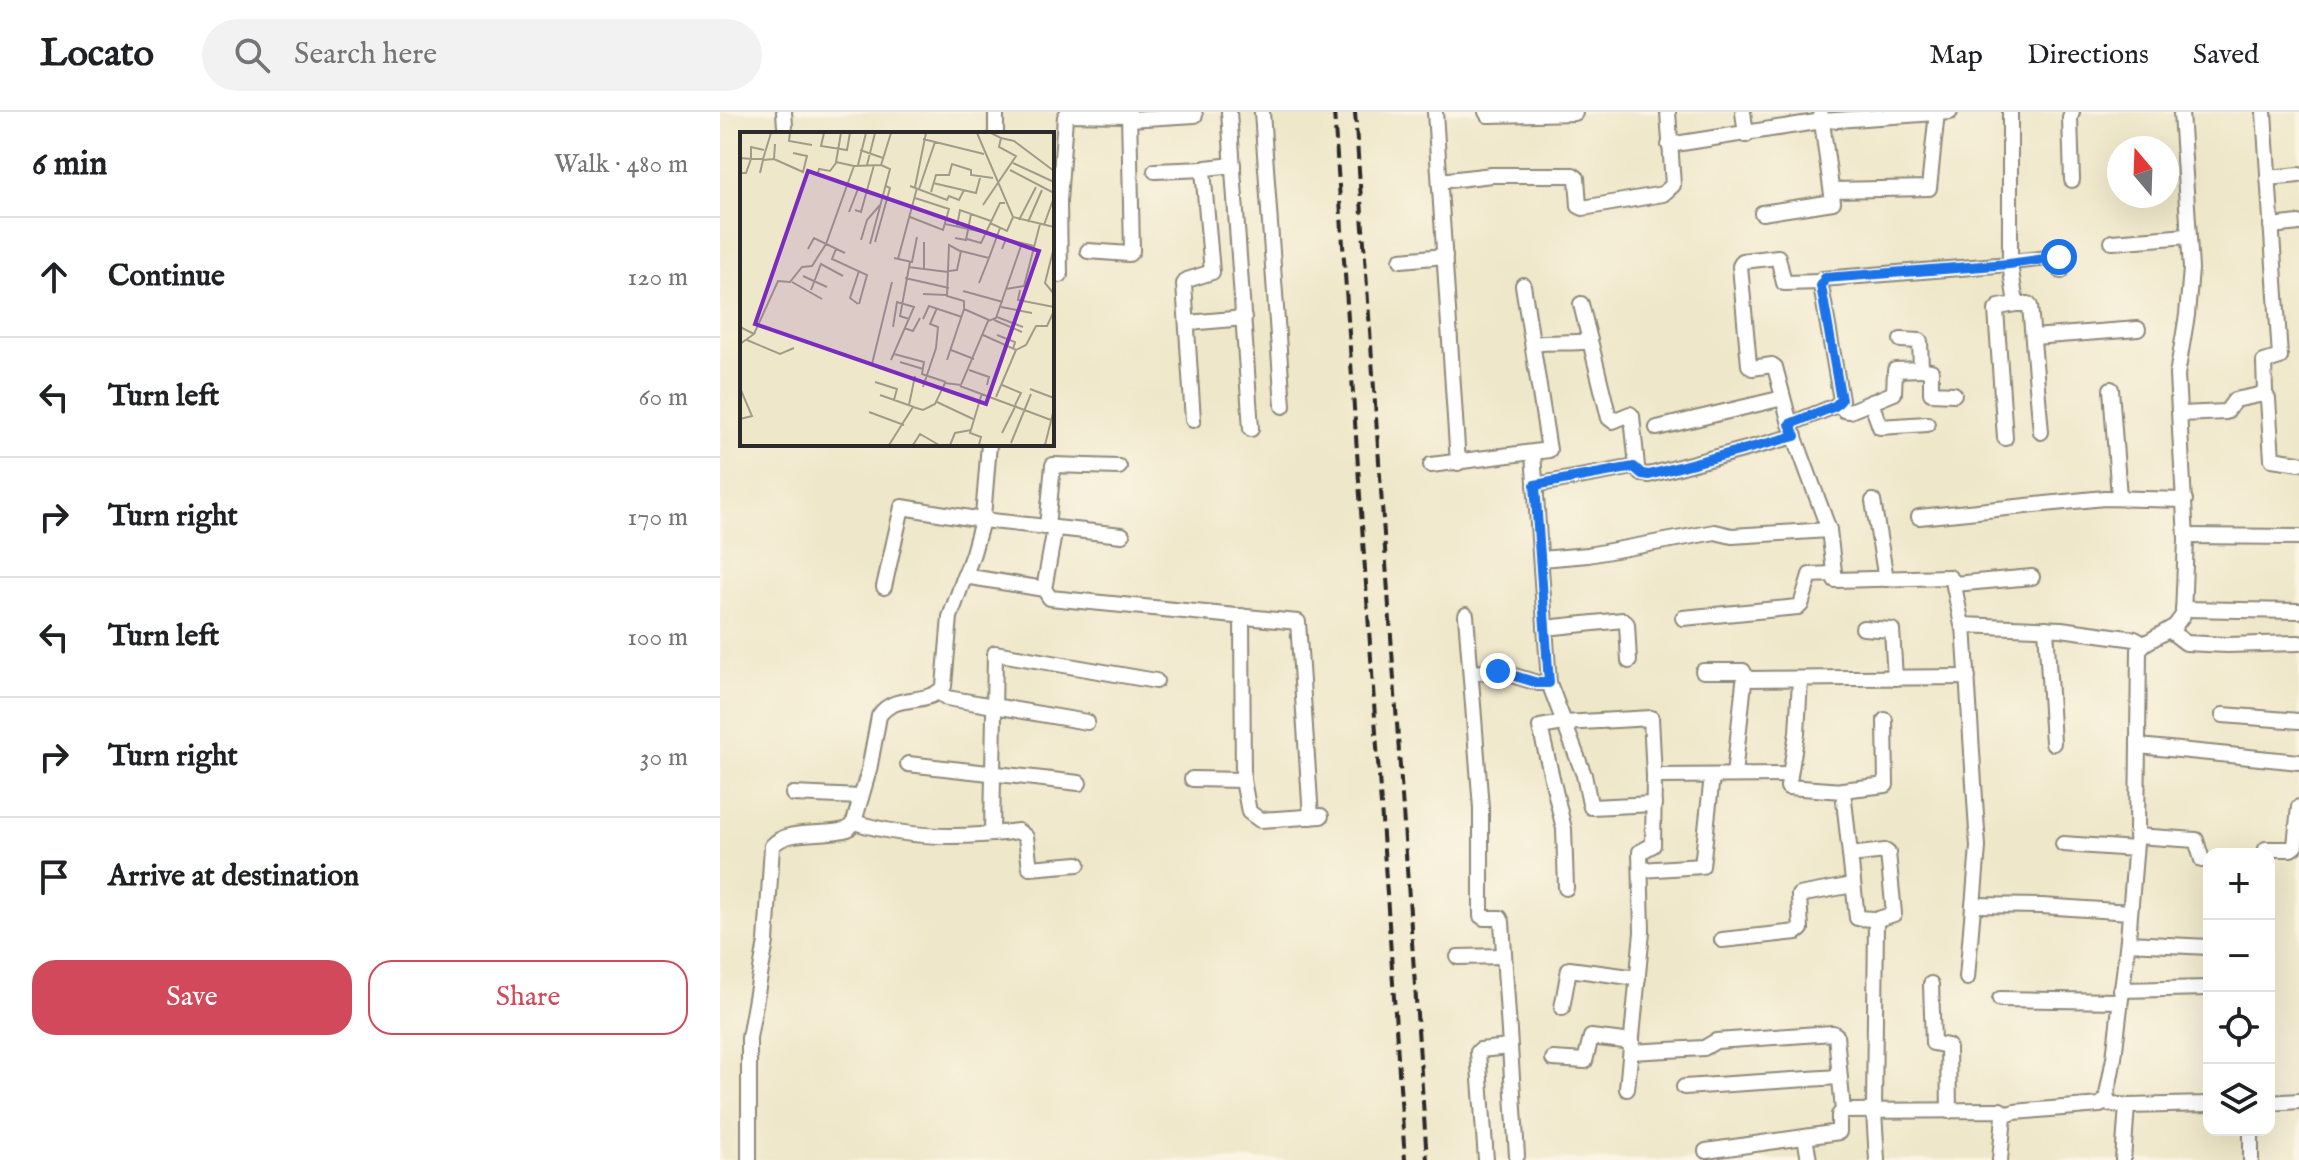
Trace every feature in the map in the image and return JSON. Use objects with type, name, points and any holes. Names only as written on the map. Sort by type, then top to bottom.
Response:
[{"type":"street","points":[[1229,112],[1251,429]]},
{"type":"street","points":[[1262,112],[1283,406]]},
{"type":"street","points":[[1435,112],[1458,463]]},
{"type":"street","points":[[1486,112],[1488,115],[1575,113]]},
{"type":"street","points":[[1440,181],[1492,175],[1573,175],[1577,178],[1581,207],[1663,194],[1671,188],[1668,112]]},
{"type":"street","points":[[1743,112],[1746,135]]},
{"type":"street","points":[[1833,190],[1929,188],[1937,112]]},
{"type":"street","points":[[1669,145],[1746,135],[1821,116],[1950,112]]},
{"type":"street","points":[[2010,112],[2010,263],[2016,304]]},
{"type":"street","points":[[2072,112],[2072,180]]},
{"type":"street","points":[[2104,1103],[2114,1058],[2136,843],[2139,650],[2181,621],[2183,609],[2186,536],[2177,375],[2190,290],[2181,112]]},
{"type":"street","points":[[2264,112],[2280,357],[2264,362],[2264,392],[2268,399],[2272,459],[2299,463]]},
{"type":"street","points":[[1060,275],[1056,201],[1066,115],[1195,115]]},
{"type":"street","points":[[1088,251],[1131,253],[1129,115]]},
{"type":"street","points":[[1762,213],[1831,203],[1834,200],[1821,116]]},
{"type":"street","points":[[1155,171],[1233,165]]},
{"type":"street","points":[[1193,420],[1185,281],[1212,272],[1205,169]]},
{"type":"street","points":[[2268,178],[2299,175]]},
{"type":"street","points":[[2271,226],[2299,223]]},
{"type":"street","points":[[2112,242],[2188,236]]},
{"type":"street","points":[[1401,260],[1445,256]]},
{"type":"street","points":[[2061,271],[2059,257],[1825,278],[1821,282],[1784,283],[1778,257],[1741,263],[1749,365],[1752,368],[1775,366],[1792,430],[1829,530],[1833,574],[1837,581],[1949,577],[1954,584],[1960,622],[1964,625],[2046,628],[2135,639],[2144,644]]},
{"type":"street","points":[[1581,304],[1609,418],[1613,421],[1630,414],[1632,416],[1637,467],[1642,474],[1649,475],[1792,430],[1839,403],[1841,397],[1821,282]]},
{"type":"street","points":[[1431,465],[1548,451],[1550,448],[1523,285]]},
{"type":"street","points":[[2005,438],[1996,310],[2016,304],[2030,306],[2041,432]]},
{"type":"street","points":[[1188,323],[1244,318]]},
{"type":"street","points":[[2033,337],[2138,329]]},
{"type":"street","points":[[1533,344],[1557,340],[1569,344],[1590,341]]},
{"type":"street","points":[[1901,340],[1920,341],[1921,369]]},
{"type":"street","points":[[1839,403],[1847,411],[1895,392],[1895,370],[1931,371],[1931,393],[1954,394]]},
{"type":"street","points":[[2111,389],[2119,497]]},
{"type":"street","points":[[2180,414],[2226,412],[2235,400],[2264,392]]},
{"type":"street","points":[[1657,428],[1783,398]]},
{"type":"street","points":[[1871,402],[1880,427],[1927,424]]},
{"type":"street","points":[[940,693],[944,686],[950,617],[982,520],[989,446]]},
{"type":"street","points":[[1533,453],[1549,683],[1584,775],[1591,806],[1654,804]]},
{"type":"street","points":[[1119,467],[1053,465],[1051,527],[1044,589],[1050,598],[1296,621],[1299,624],[1316,816],[1260,820],[1253,817],[1245,802],[1242,616]]},
{"type":"street","points":[[1535,485],[1637,467]]},
{"type":"street","points":[[1919,517],[2119,497],[2185,500]]},
{"type":"street","points":[[1873,501],[1886,579]]},
{"type":"street","points":[[884,587],[902,507],[982,520],[1122,535]]},
{"type":"street","points":[[1541,559],[1603,553],[1715,532],[1732,536],[1829,530]]},
{"type":"street","points":[[2186,536],[2299,537]]},
{"type":"street","points":[[1683,618],[1798,607],[1810,575],[1833,574]]},
{"type":"street","points":[[964,576],[1044,589]]},
{"type":"street","points":[[1954,584],[2032,577]]},
{"type":"street","points":[[2183,609],[2299,611]]},
{"type":"street","points":[[1466,615],[1481,808],[1481,916],[1501,920],[1517,1156]]},
{"type":"street","points":[[1545,628],[1623,620],[1627,624],[1629,661]]},
{"type":"street","points":[[1964,625],[1978,847],[1967,978]]},
{"type":"street","points":[[1863,628],[1892,630],[1895,678]]},
{"type":"street","points":[[2046,628],[2053,743]]},
{"type":"street","points":[[2169,630],[2186,643],[2299,643]]},
{"type":"street","points":[[992,834],[994,655],[997,651],[1156,681]]},
{"type":"street","points":[[1703,671],[1743,671],[1747,679]]},
{"type":"street","points":[[1471,673],[1503,672],[1538,683],[1549,683]]},
{"type":"street","points":[[1747,679],[1968,677]]},
{"type":"street","points":[[1734,775],[1744,682],[1747,679]]},
{"type":"street","points":[[1800,680],[1790,789],[1842,790],[1886,785],[1885,720]]},
{"type":"street","points":[[749,1160],[749,1038],[766,942],[772,846],[778,839],[840,831],[854,822],[879,716],[883,709],[893,703],[940,693],[947,698],[1087,722]]},
{"type":"street","points":[[2223,715],[2299,721]]},
{"type":"street","points":[[1566,888],[1564,829],[1540,730],[1542,726],[1564,723],[1651,718],[1653,845],[1640,852],[1642,932],[1627,1089]]},
{"type":"street","points":[[2139,746],[2299,762]]},
{"type":"street","points":[[908,764],[1079,783]]},
{"type":"street","points":[[1654,776],[1790,775]]},
{"type":"street","points":[[1641,870],[1702,866],[1712,776]]},
{"type":"street","points":[[1192,779],[1243,780]]},
{"type":"street","points":[[1842,790],[1857,919],[1875,920],[1894,914],[1888,853],[1850,855]]},
{"type":"street","points":[[793,794],[861,797]]},
{"type":"street","points":[[2275,849],[2295,846],[2299,807]]},
{"type":"street","points":[[854,822],[911,835],[1018,831],[1024,833],[1032,869],[1078,864]]},
{"type":"street","points":[[2063,844],[2196,840],[2202,860]]},
{"type":"street","points":[[1722,940],[1797,932],[1801,929],[1799,895],[1853,885]]},
{"type":"street","points":[[1973,905],[2130,912]]},
{"type":"street","points":[[1875,920],[1874,1112],[1877,1160]]},
{"type":"street","points":[[2128,943],[2203,947]]},
{"type":"street","points":[[1458,957],[1504,956]]},
{"type":"street","points":[[1562,1008],[1569,969],[1638,978]]},
{"type":"street","points":[[1931,984],[1933,1043],[1948,1046],[1949,1111]]},
{"type":"street","points":[[2000,999],[2203,988]]},
{"type":"street","points":[[1553,1059],[1585,1061],[1591,1037],[1632,1047],[1704,1048],[1716,1041],[1833,1033],[1836,1035],[1843,1111]]},
{"type":"street","points":[[1486,1160],[1478,1052],[1509,1047]]},
{"type":"street","points":[[1684,1087],[1839,1077]]},
{"type":"street","points":[[2275,1103],[2299,1101]]},
{"type":"street","points":[[1706,1151],[1839,1132],[1839,1115],[1843,1111],[2000,1110],[2007,1114],[2104,1103],[2127,1106],[2203,1104]]},
{"type":"street","points":[[2123,1160],[2127,1106]]},
{"type":"street","points":[[2000,1160],[2002,1119],[2007,1114]]},
{"type":"street","points":[[2251,1136],[2251,1160]]},
{"type":"street","points":[[1805,1137],[1809,1160]]},
{"type":"railway","points":[[1334,112],[1405,1160]]},
{"type":"railway","points":[[1355,112],[1427,1160]]},
{"type":"route","points":[[1498,671],[1538,683],[1549,683],[1535,485],[1634,467],[1639,468],[1642,474],[1649,475],[1795,436],[1790,424],[1835,406],[1841,400],[1822,279],[2059,257]]}]
